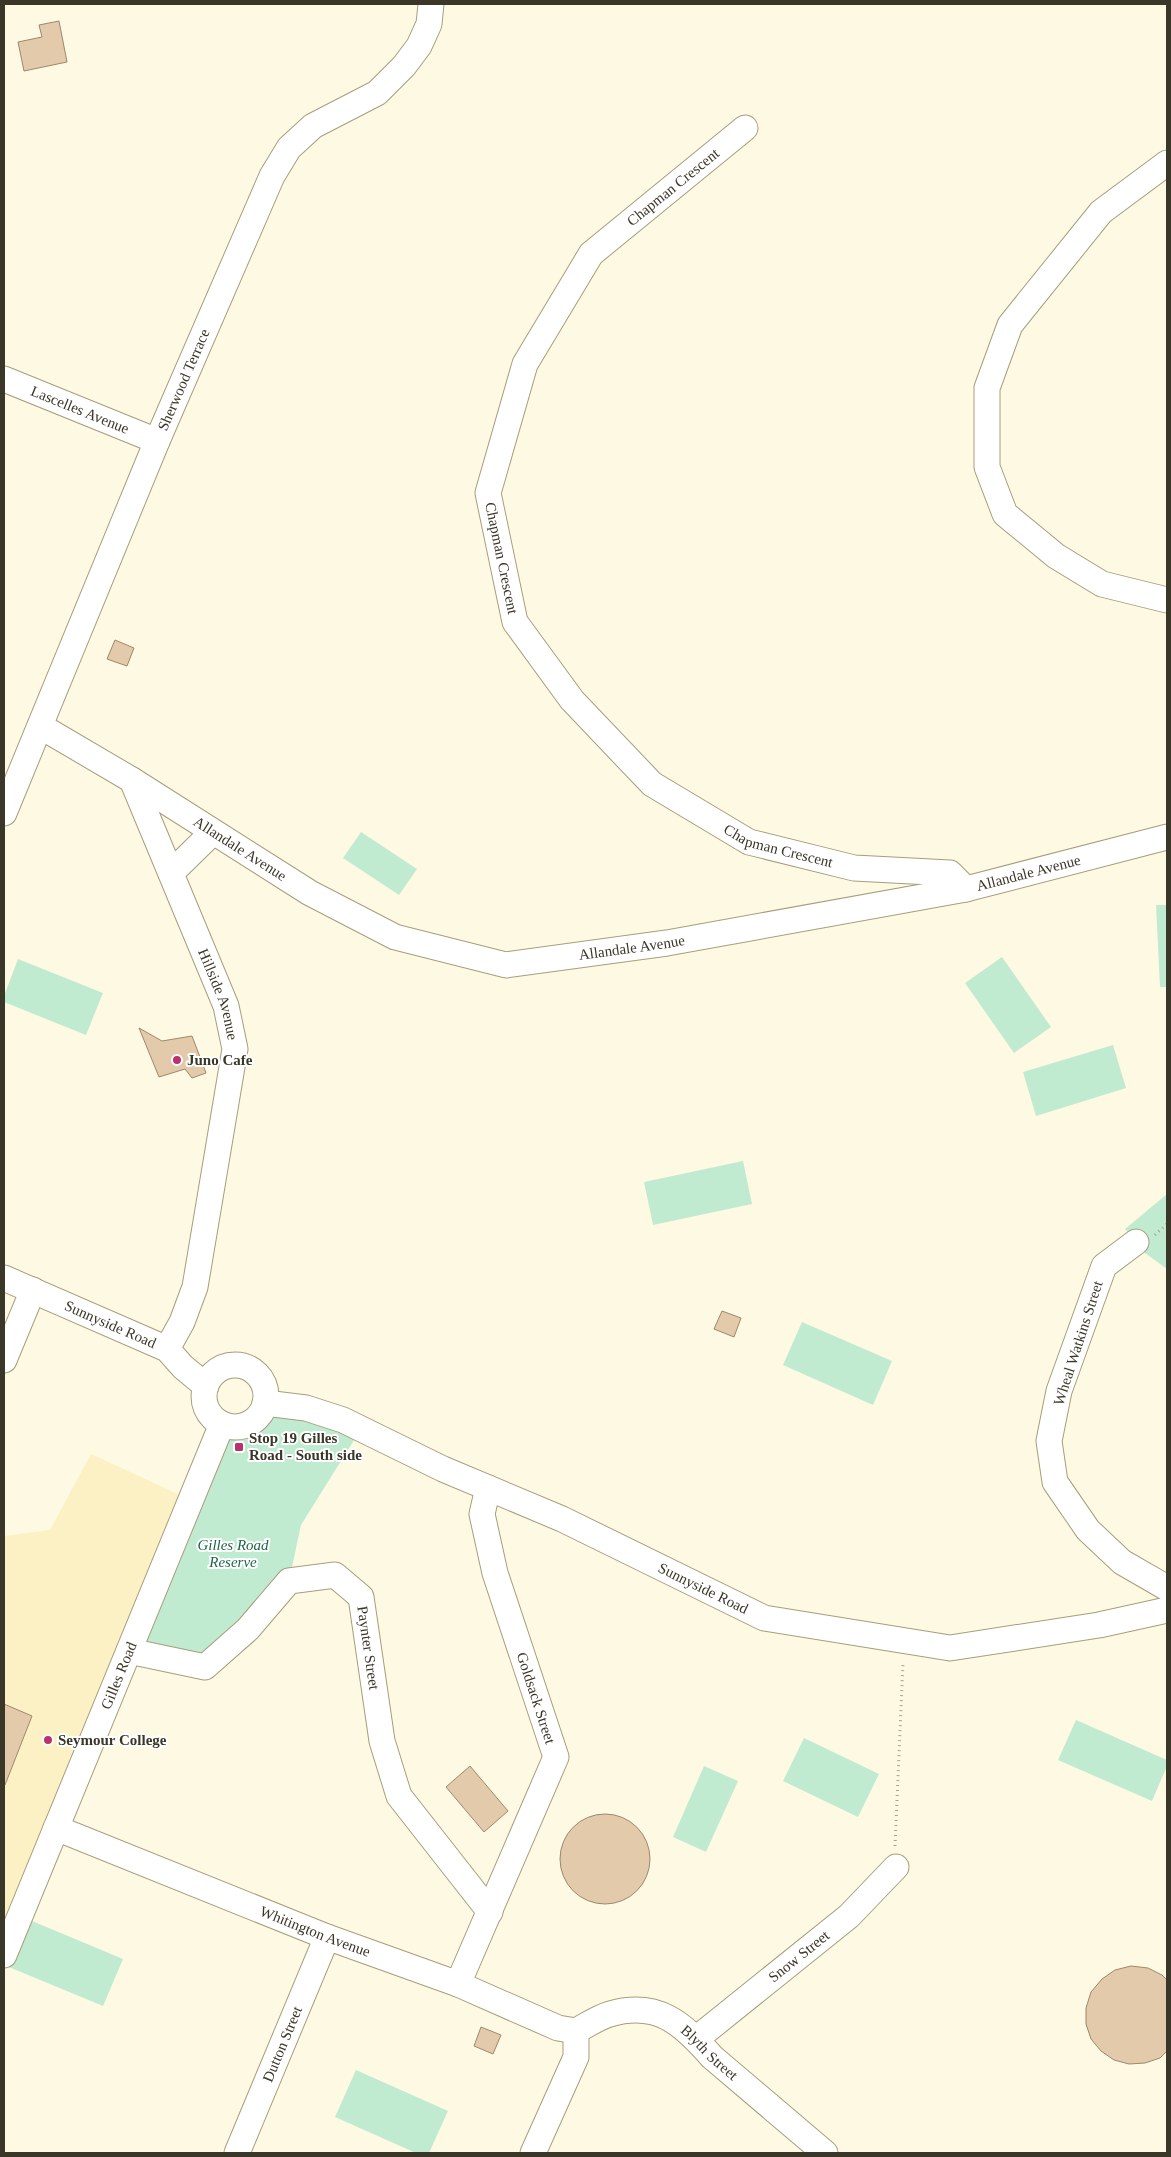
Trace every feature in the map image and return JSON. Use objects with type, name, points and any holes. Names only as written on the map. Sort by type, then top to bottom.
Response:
[{"type":"street","name":"Sherwood Terrace","points":[[4,813],[158,441],[272,176],[289,148],[313,126],[377,93],[404,66],[419,46],[429,24],[431,4]]},
{"type":"street","name":"Chapman Crescent","points":[[745,128],[591,254],[525,364],[488,493],[515,622],[572,700],[652,784],[749,842],[854,868],[950,874],[966,889]]},
{"type":"street","points":[[1167,163],[1101,212],[1010,325],[987,388],[987,467],[1005,514],[1056,556],[1102,584],[1167,600]]},
{"type":"street","name":"Lascelles Avenue","points":[[4,380],[158,441]]},
{"type":"street","points":[[40,726],[132,780]]},
{"type":"street","name":"Allandale Avenue","points":[[132,780],[310,893],[395,936],[506,965],[667,943],[966,889],[1167,837]]},
{"type":"street","name":"Hillside Avenue","points":[[132,780],[226,1006],[234,1049],[195,1287],[182,1322],[167,1349]]},
{"type":"street","points":[[172,873],[214,832]]},
{"type":"street","name":"Wheal Watkins Street","points":[[1136,1242],[1104,1266],[1059,1391],[1049,1441],[1055,1482],[1088,1530],[1122,1562],[1167,1588]]},
{"type":"street","name":"Sunnyside Road","points":[[4,1278],[167,1349],[183,1367],[206,1386]]},
{"type":"street","points":[[4,1360],[33,1290]]},
{"type":"street","points":[[229,1366],[245,1367],[254,1372],[264,1384],[265,1403],[261,1413],[249,1424],[234,1427],[222,1424],[209,1412],[205,1394],[206,1386],[211,1377],[220,1370],[229,1366]]},
{"type":"street","name":"Sunnyside Road","points":[[265,1403],[306,1408],[344,1420],[443,1469],[562,1519],[764,1618],[950,1648],[1099,1625],[1167,1610]]},
{"type":"street","points":[[206,1462],[257,1426],[306,1408]]},
{"type":"street","name":"Gilles Road","points":[[4,1955],[222,1424]]},
{"type":"street","name":"Goldsack Street","points":[[458,1984],[556,1757],[495,1573],[482,1514],[488,1488]]},
{"type":"street","name":"Paynter Street","points":[[129,1651],[205,1667],[248,1629],[289,1581],[335,1575],[361,1597],[382,1741],[398,1796],[490,1912]]},
{"type":"street","name":"Whitington Avenue","points":[[56,1828],[327,1937],[458,1984],[558,2028],[576,2031]]},
{"type":"street","name":"Snow Street","points":[[696,2039],[849,1916],[896,1867]]},
{"type":"street","name":"Dutton Street","points":[[237,2153],[327,1937]]},
{"type":"street","name":"Blyth Street","points":[[576,2031],[609,2014],[636,2010],[669,2016],[696,2039],[712,2057],[825,2153]]},
{"type":"street","points":[[533,2153],[576,2057],[576,2031]]},
{"type":"path","points":[[894,1840],[902,1665]]},
{"type":"shaded area","name":"Seymour College","points":[[91,1454],[191,1500],[4,1955],[4,1536],[50,1530]]},
{"type":"green space","points":[[361,832],[417,869],[399,895],[343,858]]},
{"type":"green space","points":[[1156,905],[1167,905],[1167,987],[1160,987]]},
{"type":"green space","points":[[1002,957],[1051,1027],[1014,1053],[965,983]]},
{"type":"green space","points":[[18,959],[103,993],[86,1035],[4,1002],[4,996]]},
{"type":"green space","points":[[1113,1045],[1126,1088],[1036,1116],[1023,1072]]},
{"type":"green space","points":[[743,1161],[752,1204],[653,1225],[644,1182]]},
{"type":"green space","points":[[1167,1194],[1167,1269],[1145,1253],[1125,1229]]},
{"type":"green space","points":[[802,1322],[892,1361],[873,1405],[783,1365]]},
{"type":"green space","name":"Gilles Road Reserve","points":[[261,1413],[361,1429],[301,1525],[289,1581],[205,1667],[129,1651],[234,1427],[249,1423]]},
{"type":"green space","points":[[1076,1720],[1167,1760],[1167,1766],[1152,1801],[1058,1760]]},
{"type":"green space","points":[[804,1738],[879,1774],[858,1817],[783,1781]]},
{"type":"green space","points":[[704,1766],[738,1781],[706,1852],[673,1837]]},
{"type":"green space","points":[[20,1916],[123,1959],[103,2006],[4,1965]]},
{"type":"green space","points":[[356,2070],[448,2111],[429,2153],[416,2153],[335,2117]]},
{"type":"building","points":[[59,21],[67,62],[24,71],[18,42],[42,37],[39,25]]},
{"type":"building","points":[[115,640],[134,648],[127,666],[107,659]]},
{"type":"building","name":"Juno Cafe","points":[[139,1028],[162,1041],[192,1036],[206,1073],[192,1078],[185,1069],[159,1077]]},
{"type":"building","points":[[722,1311],[741,1318],[734,1337],[714,1329]]},
{"type":"building","points":[[4,1704],[32,1716],[5,1785],[4,1785]]},
{"type":"building","points":[[470,1766],[508,1811],[484,1832],[446,1787]]},
{"type":"building","points":[[605,1814],[622,1818],[637,1827],[646,1842],[650,1859],[646,1876],[637,1891],[622,1900],[605,1904],[588,1900],[573,1891],[564,1876],[560,1859],[564,1842],[573,1827],[588,1818]]},
{"type":"building","points":[[1131,1966],[1148,1968],[1162,1975],[1167,1980],[1167,2051],[1160,2058],[1145,2063],[1129,2064],[1114,2060],[1101,2051],[1091,2039],[1086,2024],[1086,2008],[1091,1992],[1102,1979],[1115,1970]]},
{"type":"building","points":[[481,2027],[501,2035],[493,2054],[474,2046]]},
{"type":"place","name":"Juno Cafe","points":[[177,1060]]},
{"type":"place","name":"Stop 19 Gilles Road - South side","points":[[239,1447]]},
{"type":"place","name":"Seymour College","points":[[48,1740]]}]
